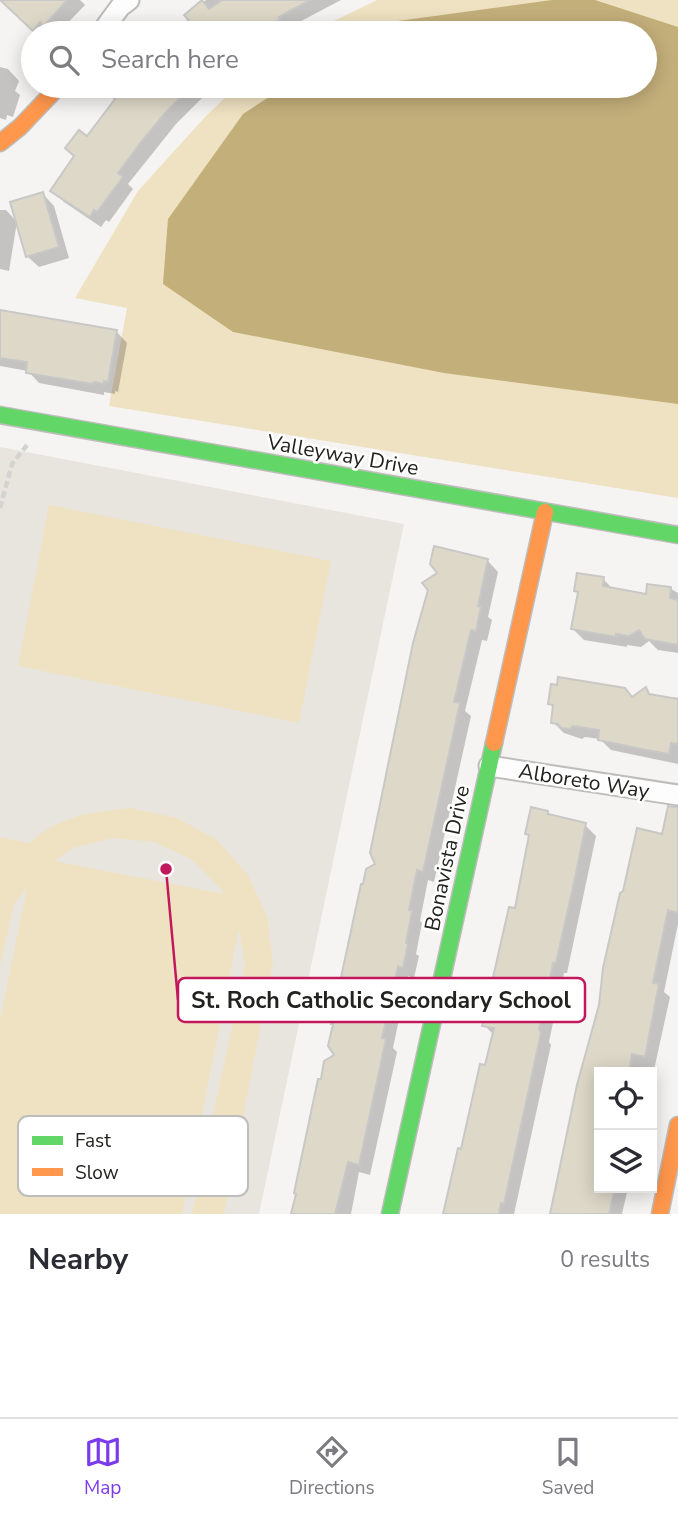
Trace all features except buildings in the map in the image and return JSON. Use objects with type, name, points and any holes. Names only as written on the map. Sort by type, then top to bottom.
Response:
[{"type":"street","points":[[109,21],[120,7],[130,0]]},
{"type":"street","points":[[0,143],[20,127],[48,98]]},
{"type":"street","name":"Valleyway Drive","points":[[0,415],[678,535]]},
{"type":"street","name":"Bonavista Drive","points":[[390,1214],[545,512]]},
{"type":"street","name":"Alboreto Way","points":[[489,766],[678,795]]},
{"type":"street","points":[[660,1214],[678,1125]]},
{"type":"path","points":[[0,508],[12,464],[45,424]]},
{"type":"shaded area","points":[[377,0],[678,0],[678,498],[109,406],[127,308],[75,298],[138,191],[225,98],[657,98],[657,21],[334,21]]},
{"type":"shaded area","points":[[552,0],[595,0],[678,27],[678,404],[444,373],[233,332],[163,284],[168,219],[243,114],[268,98],[657,98],[657,21],[398,21]]},
{"type":"shaded area","points":[[0,447],[404,524],[259,1214],[0,1214]]},
{"type":"shaded area","points":[[49,505],[331,561],[299,723],[18,666]]},
{"type":"shaded area","points":[[131,808],[177,818],[217,840],[248,875],[267,917],[273,962],[243,1116],[213,1116],[245,966],[239,928],[202,1116],[18,1116],[18,1196],[186,1196],[182,1214],[0,1214],[0,1020],[27,888],[14,904],[0,966],[0,837],[29,843],[53,826],[90,813]],"holes":[[[113,838],[154,842],[191,859],[224,894],[54,861],[73,848]]]},
{"type":"shaded area","points":[[196,1196],[228,1196],[224,1214],[192,1214]]},
{"type":"traffic: fast","points":[[0,415],[678,535]]},
{"type":"traffic: fast","points":[[390,1214],[494,743]]},
{"type":"traffic: slow","points":[[0,143],[20,127],[48,98]]},
{"type":"traffic: slow","points":[[494,743],[545,512]]},
{"type":"traffic: slow","points":[[660,1214],[678,1125]]},
{"type":"place","name":"St. Roch Catholic Secondary School","points":[[166,869]]}]
